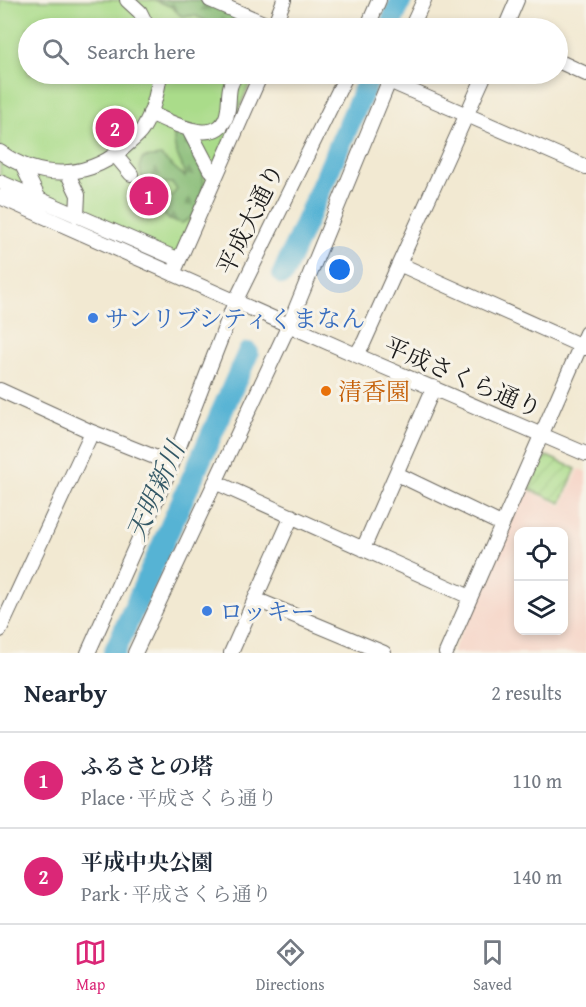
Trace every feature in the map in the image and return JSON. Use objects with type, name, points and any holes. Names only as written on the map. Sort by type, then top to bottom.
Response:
[{"type":"street","points":[[127,0],[143,18]]},
{"type":"street","points":[[210,0],[247,18]]},
{"type":"street","points":[[273,18],[284,0]]},
{"type":"street","points":[[371,18],[379,0]]},
{"type":"street","points":[[416,18],[424,0]]},
{"type":"street","points":[[509,18],[517,0]]},
{"type":"street","points":[[568,66],[586,74]]},
{"type":"street","points":[[0,152],[16,164],[50,173],[85,170],[116,156],[141,131],[155,103],[158,84]]},
{"type":"street","points":[[150,113],[189,130],[202,132],[214,129],[222,123],[228,110],[230,84]]},
{"type":"street","points":[[0,182],[173,257],[248,84]]},
{"type":"street","points":[[173,274],[257,84]]},
{"type":"street","name":"平成大通り","points":[[88,653],[171,468],[235,302],[342,84]]},
{"type":"street","points":[[135,653],[289,325],[387,84]]},
{"type":"street","points":[[405,84],[586,167]]},
{"type":"street","points":[[356,355],[364,342],[480,84]]},
{"type":"street","points":[[189,130],[210,170]]},
{"type":"street","points":[[116,156],[131,174]]},
{"type":"street","points":[[22,165],[39,199]]},
{"type":"street","points":[[67,172],[78,195],[77,216]]},
{"type":"street","points":[[0,197],[235,302]]},
{"type":"street","points":[[399,264],[584,342],[501,524],[446,653]]},
{"type":"street","name":"平成さくら通り","points":[[235,302],[586,454]]},
{"type":"street","points":[[363,549],[434,387]]},
{"type":"street","points":[[0,390],[92,432],[162,460],[171,468]]},
{"type":"street","points":[[0,630],[92,432]]},
{"type":"street","points":[[397,474],[501,524]]},
{"type":"street","points":[[215,482],[470,597]]},
{"type":"street","points":[[231,653],[292,516]]},
{"type":"street","points":[[255,599],[384,653]]},
{"type":"shaded area","points":[[579,469],[586,472],[586,653],[452,653],[524,488],[562,506]]},
{"type":"green space","points":[[0,0],[199,0],[241,18],[18,18],[18,84],[250,84],[175,258],[0,182]]},
{"type":"green space","points":[[155,0],[200,0],[240,18],[181,16],[172,7]]},
{"type":"green space","points":[[182,131],[197,135],[204,187],[199,207],[194,215],[182,223],[169,220],[161,211],[163,198],[172,196],[177,189],[171,183],[157,183],[141,177],[140,164],[143,158],[161,156],[185,177],[174,142],[174,135]]},
{"type":"green space","points":[[547,456],[576,469],[561,503],[529,489],[543,458]]},
{"type":"waterway","name":"天明新川","points":[[393,18],[401,0]]},
{"type":"waterway","name":"天明新川","points":[[283,274],[367,84]]},
{"type":"waterway","name":"天明新川","points":[[114,653],[248,353]]},
{"type":"place","name":"平成中央公園","points":[[115,128]]},
{"type":"place","name":"ふるさとの塔","points":[[149,196]]},
{"type":"place","name":"サンリブシティくまなん","points":[[93,318]]},
{"type":"place","name":"清香園","points":[[326,391]]},
{"type":"place","name":"ロッキー","points":[[207,611]]}]
